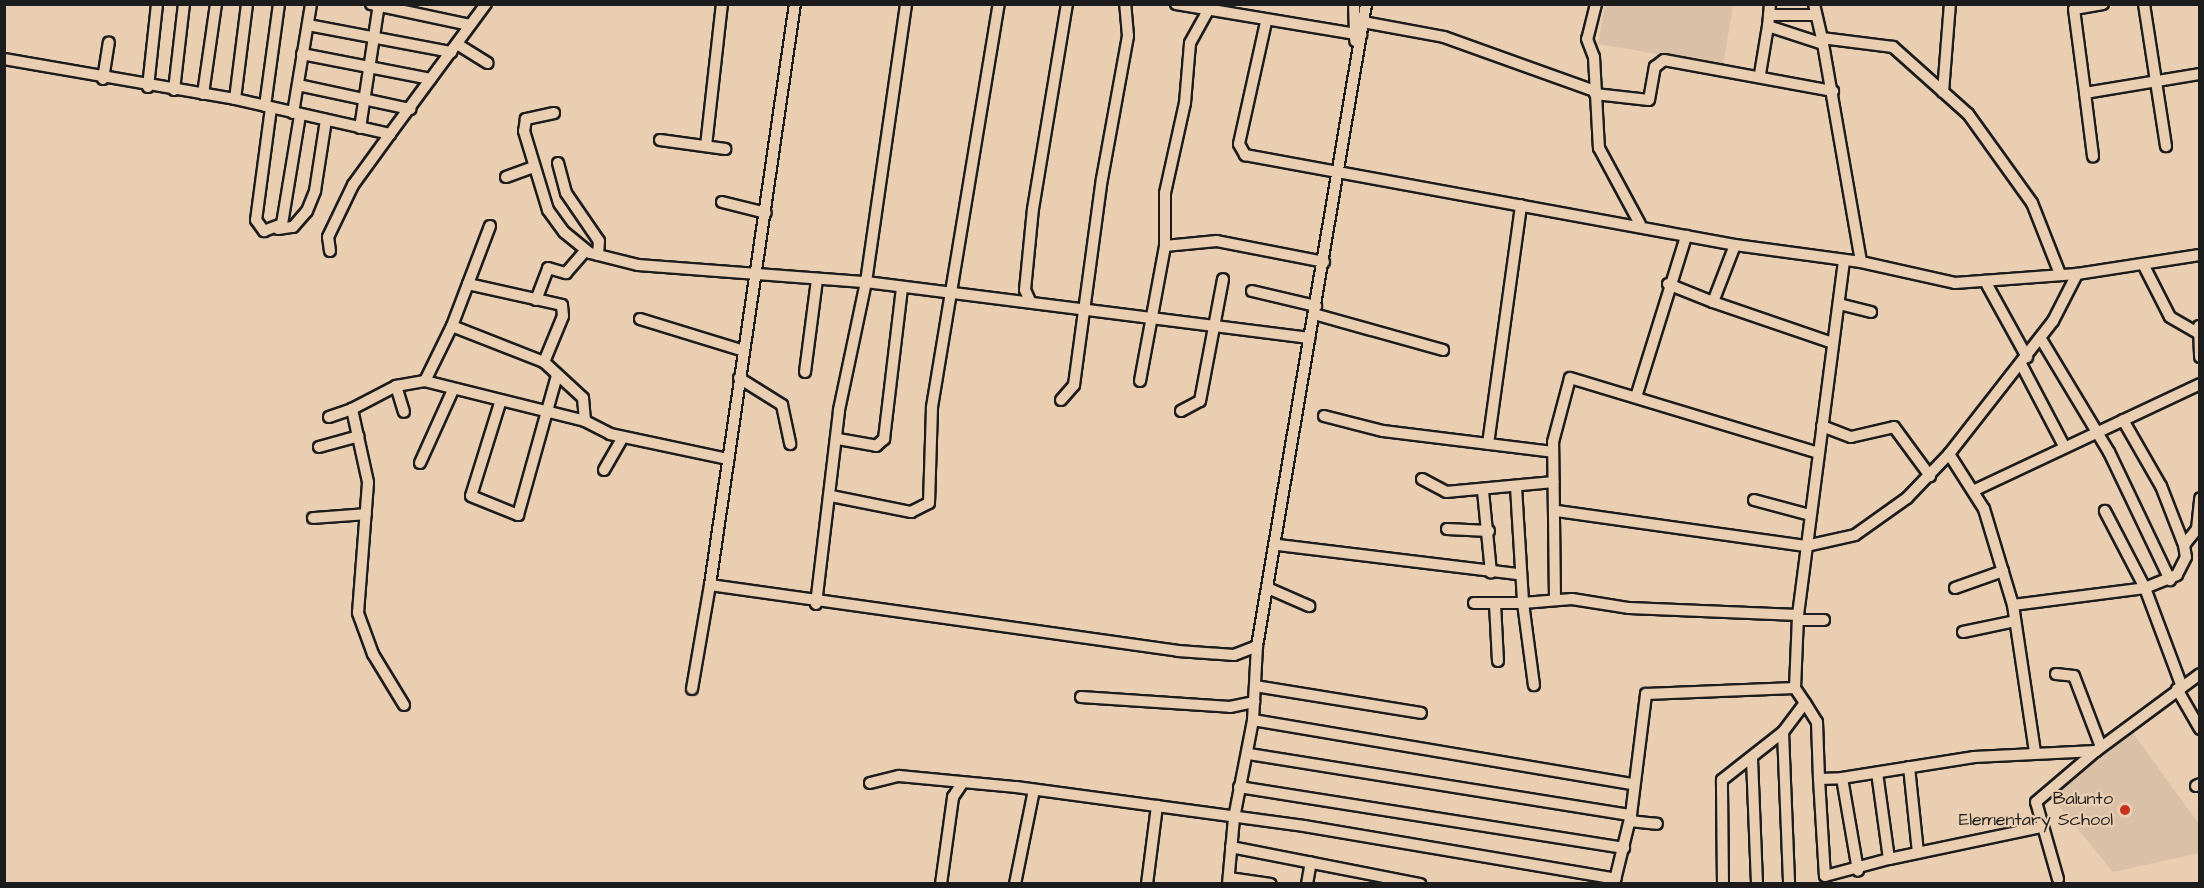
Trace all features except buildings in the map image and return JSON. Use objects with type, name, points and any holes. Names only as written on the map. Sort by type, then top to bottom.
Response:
[{"type":"street","points":[[148,87],[157,4]]},
{"type":"street","points":[[174,90],[184,4]]},
{"type":"street","points":[[203,94],[216,4]]},
{"type":"street","points":[[235,99],[248,4]]},
{"type":"street","points":[[279,4],[256,220],[264,231],[298,223],[311,201],[326,120]]},
{"type":"street","points":[[278,229],[297,114],[298,85],[311,4]]},
{"type":"street","points":[[330,251],[328,237],[354,185],[486,4]]},
{"type":"street","points":[[706,146],[722,4]]},
{"type":"street","points":[[692,689],[710,585],[754,273],[766,213],[795,4]]},
{"type":"street","points":[[816,603],[838,439],[866,282],[906,4]]},
{"type":"street","points":[[831,496],[911,512],[929,503],[932,407],[999,4]]},
{"type":"street","points":[[1027,296],[1067,4]]},
{"type":"street","points":[[1061,400],[1074,385],[1084,307],[1128,36],[1125,4]]},
{"type":"street","points":[[1176,4],[1357,38]]},
{"type":"street","points":[[1354,4],[1357,38]]},
{"type":"street","points":[[1271,884],[1228,881],[1234,818],[1239,787],[1249,754],[1253,720],[1255,686],[1252,656],[1257,646],[1278,545],[1309,338],[1324,262],[1357,38],[1366,4]]},
{"type":"street","points":[[1596,4],[1587,39],[1594,53],[1595,93],[1605,165],[1640,225]]},
{"type":"street","points":[[1943,92],[1950,4]]},
{"type":"street","points":[[2093,156],[2073,7],[2103,4]]},
{"type":"street","points":[[2144,4],[2153,80],[2166,146]]},
{"type":"street","points":[[360,128],[376,5],[470,25]]},
{"type":"street","points":[[1769,15],[1815,10],[1833,91],[1861,262]]},
{"type":"street","points":[[1140,381],[1165,246],[1165,193],[1183,111],[1190,43],[1208,11]]},
{"type":"street","points":[[1760,74],[1769,15]]},
{"type":"street","points":[[1769,15],[1823,41],[1893,47],[1976,123],[2032,203],[2060,274]]},
{"type":"street","points":[[1266,22],[1240,151],[1338,172],[1521,206],[1640,225],[1735,245],[1844,262],[1861,262],[1942,283],[2077,274],[2199,255]]},
{"type":"street","points":[[1363,22],[1444,37],[1595,93],[1649,100],[1655,67],[1664,60],[1760,74],[1833,91]]},
{"type":"street","points":[[308,25],[372,37],[454,48],[488,63]]},
{"type":"street","points":[[104,79],[109,42]]},
{"type":"street","points":[[302,54],[431,79]]},
{"type":"street","points":[[4,59],[148,87],[235,99],[390,134]]},
{"type":"street","points":[[2085,93],[2199,74]]},
{"type":"street","points":[[298,85],[364,97],[410,109]]},
{"type":"street","points":[[554,113],[529,117],[524,124],[534,167],[553,218],[585,251],[598,255],[638,264],[866,282],[902,289],[952,291],[1014,299],[1027,296],[1150,318],[1309,338]]},
{"type":"street","points":[[660,140],[725,149]]},
{"type":"street","points":[[558,163],[566,193],[599,241],[598,255]]},
{"type":"street","points":[[506,177],[534,167]]},
{"type":"street","points":[[722,202],[766,213]]},
{"type":"street","points":[[1488,444],[1521,206]]},
{"type":"street","points":[[425,381],[453,326],[490,226]]},
{"type":"street","points":[[1636,397],[1668,284],[1686,236]]},
{"type":"street","points":[[1165,246],[1217,241],[1324,262]]},
{"type":"street","points":[[1713,302],[1735,245]]},
{"type":"street","points":[[536,300],[548,268],[566,273],[585,251]]},
{"type":"street","points":[[1844,262],[1806,546],[1798,617],[1795,688],[1805,703],[1819,734],[1825,880],[1858,872],[1889,859],[2041,827]]},
{"type":"street","points":[[2143,264],[2170,317],[2198,329],[2199,357]]},
{"type":"street","points":[[1557,511],[1806,546],[1865,530],[1930,476],[1949,454],[2041,339],[2077,274]]},
{"type":"street","points":[[805,372],[817,279]]},
{"type":"street","points":[[1181,411],[1200,401],[1216,326],[1223,279]]},
{"type":"street","points":[[1984,281],[2064,446]]},
{"type":"street","points":[[468,284],[564,309],[544,363]]},
{"type":"street","points":[[1668,284],[1833,343]]},
{"type":"street","points":[[838,439],[876,446],[884,439],[902,289]]},
{"type":"street","points":[[1252,291],[1443,350]]},
{"type":"street","points":[[1839,304],[1871,312]]},
{"type":"street","points":[[640,319],[744,351]]},
{"type":"street","points":[[453,326],[544,363],[583,398],[585,421]]},
{"type":"street","points":[[2041,339],[2096,430],[2170,580]]},
{"type":"street","points":[[500,403],[471,496],[518,515],[557,375]]},
{"type":"street","points":[[739,378],[782,405],[790,444]]},
{"type":"street","points":[[1555,599],[1557,511],[1553,452],[1570,378],[1818,453]]},
{"type":"street","points":[[329,417],[352,409],[396,386],[425,381],[452,392],[585,421],[622,439],[728,459]]},
{"type":"street","points":[[1975,490],[2096,430],[2123,420],[2199,384]]},
{"type":"street","points":[[396,386],[404,412]]},
{"type":"street","points":[[420,463],[452,392]]},
{"type":"street","points":[[352,409],[368,482],[358,613],[374,654],[404,705]]},
{"type":"street","points":[[1324,416],[1383,431],[1553,452]]},
{"type":"street","points":[[2013,605],[2145,588],[2170,580],[2184,563],[2184,545],[2161,486],[2123,420]]},
{"type":"street","points":[[1822,426],[1851,437],[1894,427],[1930,476]]},
{"type":"street","points":[[318,447],[359,436]]},
{"type":"street","points":[[604,470],[622,439]]},
{"type":"street","points":[[1949,454],[1975,490],[2013,605],[2035,752]]},
{"type":"street","points":[[1422,479],[1446,492],[1516,488],[1554,482]]},
{"type":"street","points":[[1516,488],[1519,574],[1534,685]]},
{"type":"street","points":[[1483,491],[1489,531],[1491,573]]},
{"type":"street","points":[[2184,545],[2197,529],[2199,498]]},
{"type":"street","points":[[1754,500],[1810,516]]},
{"type":"street","points":[[2105,511],[2145,588],[2180,688],[2199,729]]},
{"type":"street","points":[[313,518],[366,514]]},
{"type":"street","points":[[1447,529],[1489,531]]},
{"type":"street","points":[[1278,545],[1491,573],[1519,574]]},
{"type":"street","points":[[1955,588],[2003,572]]},
{"type":"street","points":[[710,585],[816,603],[1178,651],[1252,656]]},
{"type":"street","points":[[1270,589],[1309,606]]},
{"type":"street","points":[[1474,603],[1523,603],[1555,599],[1629,608],[1824,620]]},
{"type":"street","points":[[1495,604],[1498,661]]},
{"type":"street","points":[[1963,632],[2014,621]]},
{"type":"street","points":[[2056,674],[2074,676],[2098,749]]},
{"type":"street","points":[[2058,879],[2041,827],[2036,802],[2098,749],[2199,674]]},
{"type":"street","points":[[1255,686],[1421,713]]},
{"type":"street","points":[[870,783],[899,776],[1157,806],[1615,881],[1631,818],[1632,784],[1647,693],[1795,688]]},
{"type":"street","points":[[1081,696],[1230,707],[1254,702]]},
{"type":"street","points":[[1723,884],[1722,780],[1752,759],[1783,732],[1805,703]]},
{"type":"street","points":[[1253,720],[1632,784]]},
{"type":"street","points":[[1783,732],[1790,884]]},
{"type":"street","points":[[1820,779],[2035,752],[2098,749]]},
{"type":"street","points":[[1249,754],[1657,824]]},
{"type":"street","points":[[1752,759],[1757,884]]},
{"type":"street","points":[[1909,767],[1918,853]]},
{"type":"street","points":[[1877,773],[1889,859]]},
{"type":"street","points":[[1842,778],[1858,872]]},
{"type":"street","points":[[941,884],[952,800],[961,785]]},
{"type":"street","points":[[1239,787],[1624,848]]},
{"type":"street","points":[[1015,884],[1034,790]]},
{"type":"street","points":[[1147,884],[1157,806]]},
{"type":"street","points":[[1231,847],[1420,884]]},
{"type":"street","points":[[1307,884],[1311,862]]},
{"type":"shaded area","points":[[1605,5],[1733,5],[1723,65],[1598,44]]},
{"type":"shaded area","name":"Balunto Elementary School","points":[[2130,729],[2199,824],[2199,853],[2113,872],[2050,795]]},
{"type":"place","name":"Balunto Elementary School","points":[[2125,810]]}]
